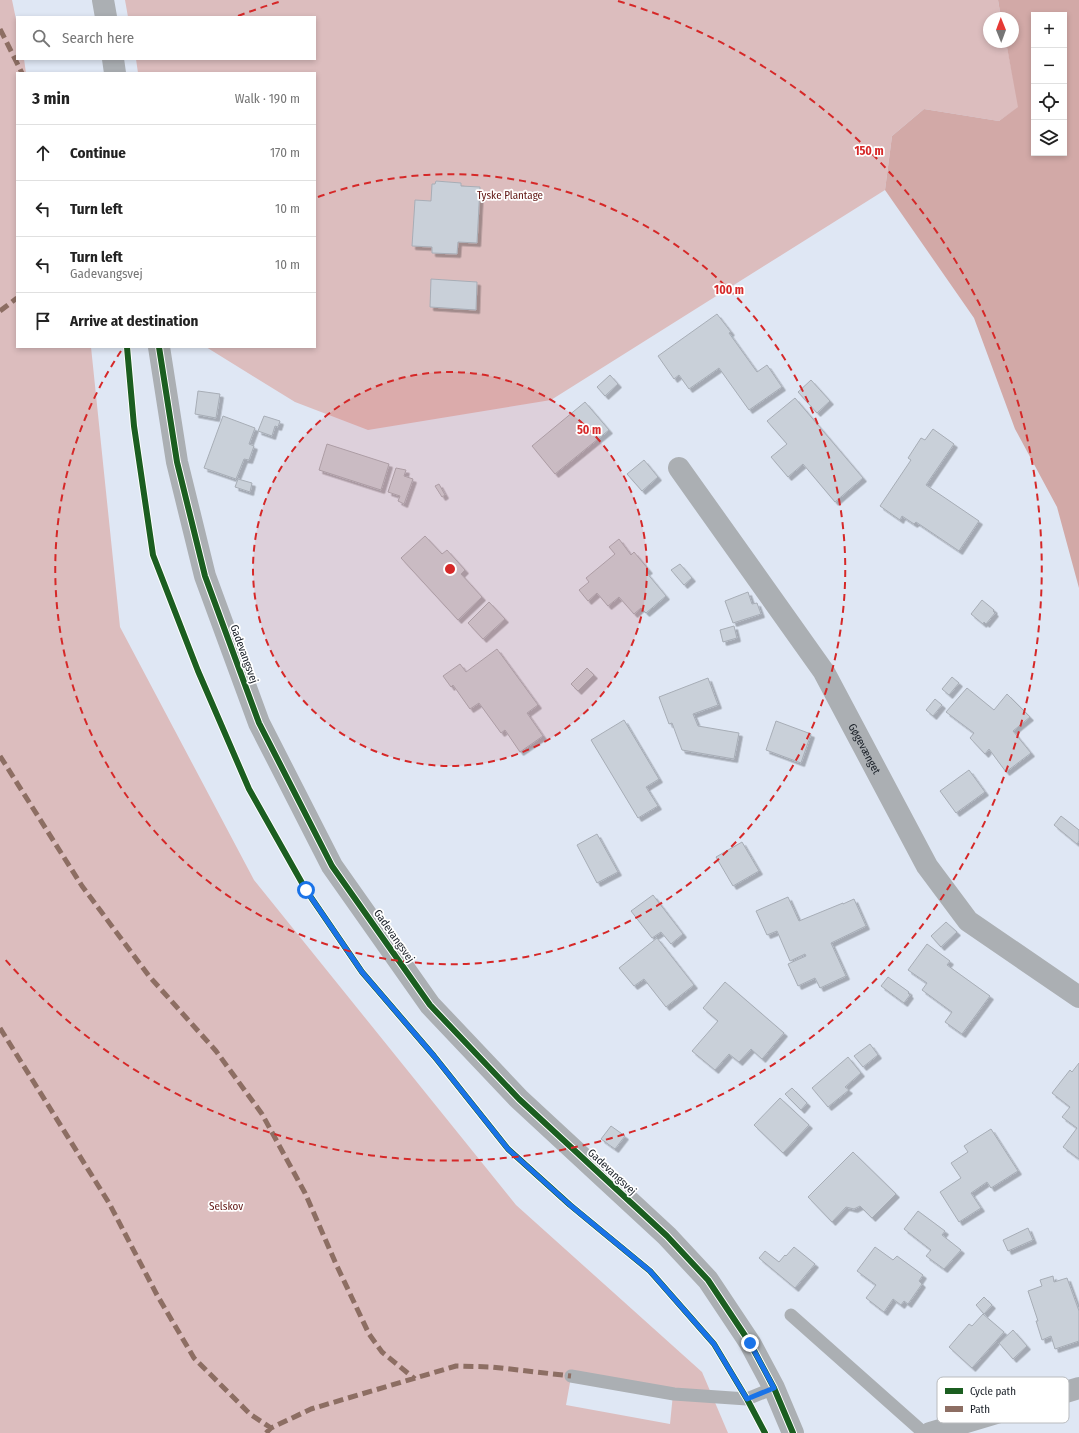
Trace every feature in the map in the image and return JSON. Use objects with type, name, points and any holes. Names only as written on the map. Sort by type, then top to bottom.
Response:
[{"type":"street","points":[[103,0],[106,16]]},
{"type":"street","points":[[113,60],[115,72]]},
{"type":"street","name":"Gadevangsvej","points":[[159,348],[177,462],[205,576],[259,723],[332,866],[430,1005],[519,1099],[667,1236],[708,1280],[750,1343],[774,1388],[793,1433]]},
{"type":"street","name":"Gøgevænget","points":[[679,468],[824,672],[927,866],[968,921],[1079,997]]},
{"type":"street","points":[[1069,1391],[1079,1388]]},
{"type":"street","points":[[930,1433],[963,1423]]},
{"type":"lane","points":[[791,1315],[924,1433]]},
{"type":"lane","points":[[571,1376],[674,1394],[747,1399],[774,1388]]},
{"type":"green space","name":"Selskov","points":[[0,0],[12,0],[16,19],[16,60],[24,60],[26,72],[16,72],[16,348],[91,348],[120,627],[254,880],[516,1205],[702,1372],[728,1433],[0,1433]],"holes":[[[571,1377],[673,1394],[670,1424],[566,1405]]]},
{"type":"green space","name":"Tyske Plantage","points":[[125,0],[998,0],[1000,12],[983,12],[983,48],[1007,48],[1019,107],[999,121],[924,109],[892,136],[885,190],[551,400],[368,430],[295,402],[208,348],[316,348],[316,72],[138,72],[136,60],[316,60],[316,16],[128,16]]},
{"type":"shaded area","points":[[998,0],[1079,0],[1079,588],[1057,507],[1015,429],[974,318],[885,190],[892,136],[924,109],[999,121],[1018,107],[1007,48],[1019,48],[1019,12],[1000,12]]},
{"type":"building","points":[[436,181],[461,183],[461,186],[480,187],[477,243],[458,242],[457,254],[432,253],[432,247],[412,246],[415,200],[431,201],[432,184],[435,184]]},
{"type":"building","points":[[431,279],[477,282],[476,310],[430,307]]},
{"type":"building","points":[[717,314],[731,332],[729,333],[757,372],[767,365],[782,387],[749,410],[719,368],[689,389],[679,375],[674,379],[658,356]]},
{"type":"building","points":[[610,375],[618,384],[605,396],[597,387]]},
{"type":"building","points":[[811,380],[830,401],[817,413],[798,392]]},
{"type":"building","points":[[198,391],[220,394],[216,418],[195,414]]},
{"type":"building","points":[[795,398],[863,478],[835,502],[803,464],[788,477],[771,457],[787,444],[767,421]]},
{"type":"building","points":[[585,402],[609,430],[555,474],[532,446]]},
{"type":"building","points":[[223,416],[255,428],[249,444],[254,446],[249,460],[244,459],[236,479],[204,468]]},
{"type":"building","points":[[264,416],[280,421],[278,427],[275,426],[272,436],[258,431]]},
{"type":"building","points":[[933,429],[954,444],[926,485],[979,521],[959,551],[916,522],[914,524],[902,516],[900,520],[880,506],[911,460],[908,458],[921,438],[925,440]]},
{"type":"building","points":[[327,444],[389,464],[381,490],[319,470]]},
{"type":"building","points":[[644,460],[658,477],[642,491],[627,474]]},
{"type":"building","points":[[396,468],[406,470],[404,476],[413,479],[404,504],[398,501],[400,496],[388,492]]},
{"type":"building","points":[[238,479],[252,483],[250,492],[235,487]]},
{"type":"building","points":[[439,484],[445,495],[442,497],[435,486]]},
{"type":"building","points":[[425,536],[442,554],[447,550],[465,570],[461,574],[482,597],[458,620],[401,558]]},
{"type":"building","points":[[619,539],[631,555],[634,552],[649,570],[646,572],[666,596],[646,613],[641,608],[634,614],[619,597],[608,606],[597,593],[588,601],[579,590],[589,582],[586,578],[615,554],[609,547]]},
{"type":"building","points":[[680,564],[692,578],[684,585],[671,570]]},
{"type":"building","points":[[748,592],[752,604],[757,603],[761,614],[733,623],[725,601]]},
{"type":"building","points":[[982,600],[994,610],[993,611],[995,613],[986,624],[984,622],[983,624],[971,614]]},
{"type":"building","points":[[489,602],[505,619],[483,639],[468,623]]},
{"type":"building","points":[[734,626],[737,638],[723,642],[720,630]]},
{"type":"building","points":[[497,649],[538,705],[527,713],[543,736],[520,752],[505,730],[501,733],[479,703],[470,709],[453,685],[451,687],[443,676],[460,664],[466,672]]},
{"type":"building","points":[[587,668],[594,675],[578,691],[571,684]]},
{"type":"building","points":[[952,677],[959,683],[949,695],[942,689]]},
{"type":"building","points":[[708,678],[718,705],[693,714],[698,726],[739,733],[734,759],[682,750],[672,723],[669,724],[659,697]]},
{"type":"building","points":[[967,688],[994,710],[1007,694],[1030,717],[1013,731],[1031,753],[1006,772],[989,749],[985,754],[970,738],[974,733],[946,712]]},
{"type":"building","points":[[935,699],[942,705],[933,716],[926,710]]},
{"type":"building","points":[[624,720],[659,779],[646,787],[658,806],[638,818],[591,740]]},
{"type":"building","points":[[776,721],[811,734],[801,763],[766,750]]},
{"type":"building","points":[[969,770],[985,792],[956,813],[940,791]]},
{"type":"building","points":[[1061,816],[1079,830],[1079,841],[1077,844],[1054,825]]},
{"type":"building","points":[[597,834],[618,872],[597,883],[577,845]]},
{"type":"building","points":[[742,842],[759,871],[733,886],[716,857]]},
{"type":"building","points":[[653,895],[683,934],[671,944],[661,932],[652,938],[631,911]]},
{"type":"building","points":[[788,897],[799,921],[854,899],[866,926],[831,943],[846,976],[820,988],[815,978],[798,986],[788,964],[806,956],[805,954],[790,961],[777,931],[767,935],[756,911]]},
{"type":"building","points":[[946,922],[957,932],[941,947],[931,936]]},
{"type":"building","points":[[657,938],[694,985],[666,1007],[644,979],[634,986],[619,968]]},
{"type":"building","points":[[927,944],[950,961],[947,965],[990,996],[962,1034],[945,1022],[952,1012],[922,990],[927,983],[908,970]]},
{"type":"building","points":[[888,977],[909,992],[908,993],[910,995],[904,1003],[881,986]]},
{"type":"building","points":[[725,982],[784,1033],[762,1059],[751,1049],[739,1062],[729,1054],[715,1070],[692,1051],[718,1021],[703,1008]]},
{"type":"building","points":[[870,1044],[878,1055],[863,1067],[854,1056]]},
{"type":"building","points":[[848,1057],[861,1073],[845,1087],[849,1090],[828,1107],[812,1088]]},
{"type":"building","points":[[1079,1063],[1079,1159],[1063,1147],[1077,1128],[1062,1117],[1070,1107],[1052,1093],[1070,1070],[1072,1072]]},
{"type":"building","points":[[792,1088],[807,1103],[801,1110],[785,1094]]},
{"type":"building","points":[[780,1098],[809,1125],[783,1153],[754,1125]]},
{"type":"building","points":[[611,1126],[625,1136],[615,1149],[601,1139]]},
{"type":"building","points":[[991,1129],[1018,1171],[991,1188],[987,1182],[971,1193],[981,1208],[959,1222],[940,1192],[961,1178],[951,1163],[968,1152],[964,1146]]},
{"type":"building","points":[[853,1152],[896,1194],[872,1218],[860,1206],[854,1209],[846,1207],[832,1222],[808,1197]]},
{"type":"building","points":[[918,1211],[945,1231],[942,1235],[961,1250],[944,1269],[926,1256],[931,1250],[904,1229]]},
{"type":"building","points":[[1028,1228],[1033,1240],[1008,1251],[1003,1240]]},
{"type":"building","points":[[794,1247],[815,1264],[795,1288],[759,1258],[765,1251],[779,1262]]},
{"type":"building","points":[[875,1247],[893,1260],[897,1256],[923,1275],[919,1281],[922,1284],[908,1304],[904,1301],[901,1305],[893,1299],[884,1312],[866,1298],[876,1285],[857,1271]]},
{"type":"building","points":[[1053,1276],[1054,1282],[1067,1278],[1079,1311],[1079,1341],[1055,1349],[1051,1336],[1042,1340],[1036,1321],[1038,1321],[1028,1291],[1042,1286],[1040,1280]]},
{"type":"building","points":[[984,1297],[992,1305],[984,1314],[976,1305]]},
{"type":"building","points":[[983,1314],[1004,1332],[972,1368],[949,1347],[969,1324],[972,1326]]},
{"type":"building","points":[[1013,1330],[1027,1346],[1013,1359],[999,1343]]},
{"type":"marked path","points":[[0,29],[22,72]]},
{"type":"marked path","points":[[0,311],[16,299]]},
{"type":"marked path","points":[[0,756],[82,886],[149,976],[216,1051],[262,1114],[305,1193],[369,1334],[382,1352],[415,1379]]},
{"type":"marked path","points":[[0,1028],[109,1203],[157,1295],[194,1358],[250,1414],[271,1428]]},
{"type":"marked path","points":[[266,1433],[271,1428],[311,1409],[456,1366],[492,1367],[571,1376]]},
{"type":"cycle path","points":[[127,348],[134,426],[153,555],[198,671],[249,789],[306,890],[362,972],[434,1056],[508,1149],[570,1205],[650,1271],[714,1344],[747,1399],[765,1433]]},
{"type":"cycle path","points":[[159,348],[177,462],[205,576],[259,723],[332,866],[430,1005],[519,1099],[667,1236],[708,1280],[750,1343],[774,1388],[793,1433]]},
{"type":"route","points":[[306,890],[362,972],[434,1056],[508,1149],[570,1205],[650,1271],[714,1344],[747,1399],[774,1388],[750,1343]]}]
